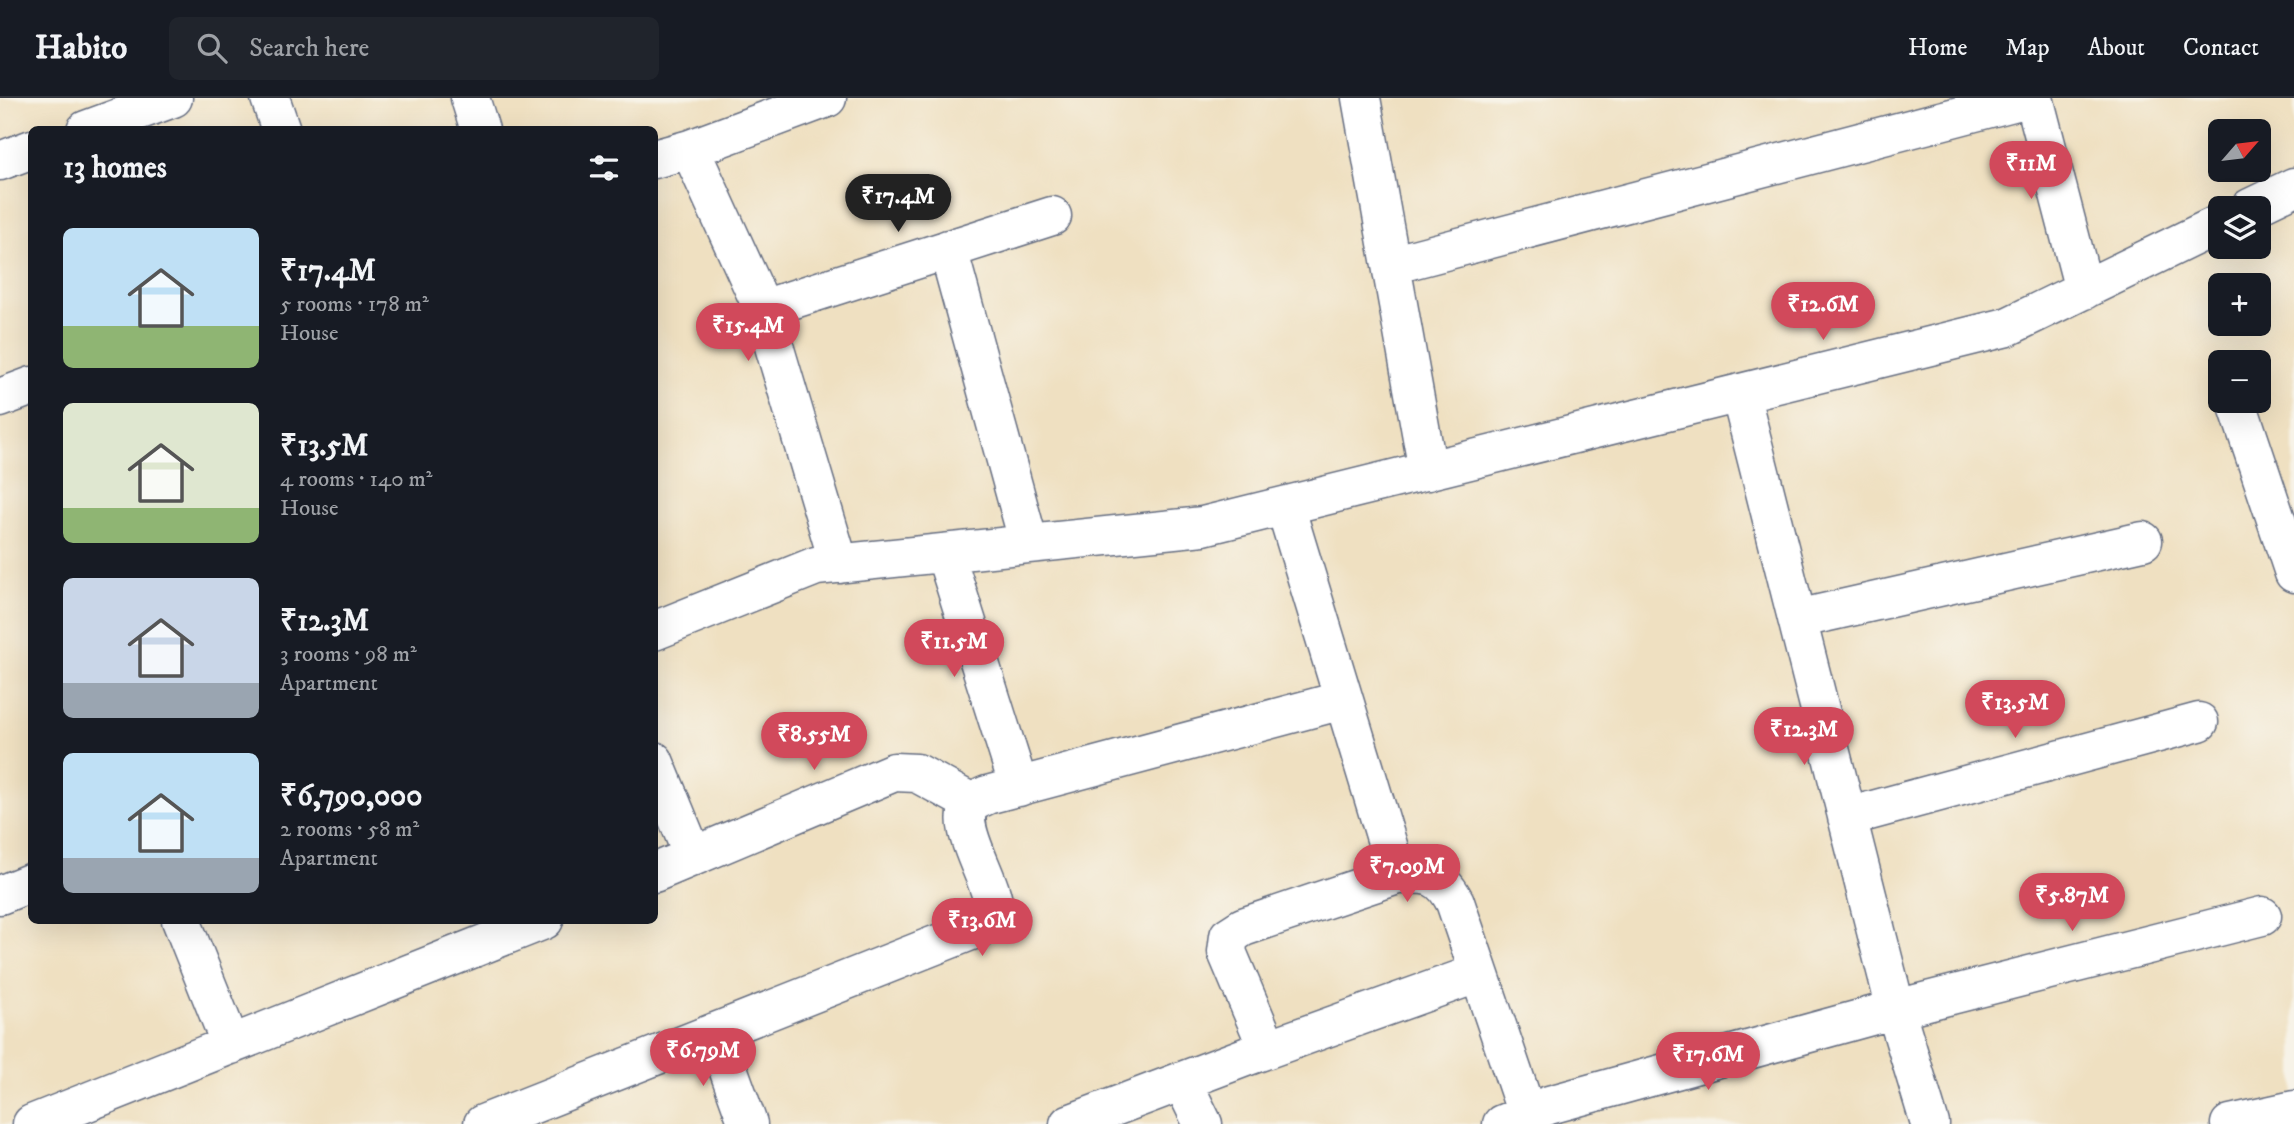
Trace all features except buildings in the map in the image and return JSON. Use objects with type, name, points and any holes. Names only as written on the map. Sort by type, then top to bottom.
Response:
[{"type":"street","points":[[97,126],[173,98]]},
{"type":"street","points":[[270,98],[280,126]]},
{"type":"street","points":[[470,98],[479,126]]},
{"type":"street","points":[[827,98],[672,154],[763,309],[839,564]]},
{"type":"street","points":[[1361,98],[1428,471]]},
{"type":"street","points":[[1391,265],[2028,98]]},
{"type":"street","points":[[2034,98],[2084,290]]},
{"type":"street","points":[[0,160],[28,150]]},
{"type":"street","points":[[2271,198],[2294,187]]},
{"type":"street","points":[[763,309],[1052,216]]},
{"type":"street","points":[[658,629],[816,566],[1203,526],[2007,327],[2208,229]]},
{"type":"street","points":[[948,249],[1029,544]]},
{"type":"street","points":[[0,398],[28,388]]},
{"type":"street","points":[[1740,393],[1896,1009],[1930,1124]]},
{"type":"street","points":[[2240,413],[2294,573]]},
{"type":"street","points":[[1285,506],[1396,875]]},
{"type":"street","points":[[1797,619],[2143,541]]},
{"type":"street","points":[[945,553],[1019,787]]},
{"type":"street","points":[[483,1124],[986,925],[993,916],[992,901],[967,828],[967,814],[972,803],[987,795],[1343,700]]},
{"type":"street","points":[[1847,817],[2199,722]]},
{"type":"street","points":[[658,770],[694,856]]},
{"type":"street","points":[[658,871],[894,772],[917,773],[972,803]]},
{"type":"street","points":[[1268,1049],[1227,952],[1230,936],[1243,927],[1396,875],[1434,876],[1448,887],[1455,901],[1479,974],[1514,1119],[1896,1009],[2262,916]]},
{"type":"street","points":[[0,895],[28,884]]},
{"type":"street","points":[[183,924],[231,1045]]},
{"type":"street","points":[[32,1124],[534,924]]},
{"type":"street","points":[[1069,1124],[1479,974]]},
{"type":"street","points":[[715,1032],[748,1124]]},
{"type":"street","points":[[1182,1081],[1203,1124]]},
{"type":"street","points":[[2231,1124],[2294,1110]]}]
